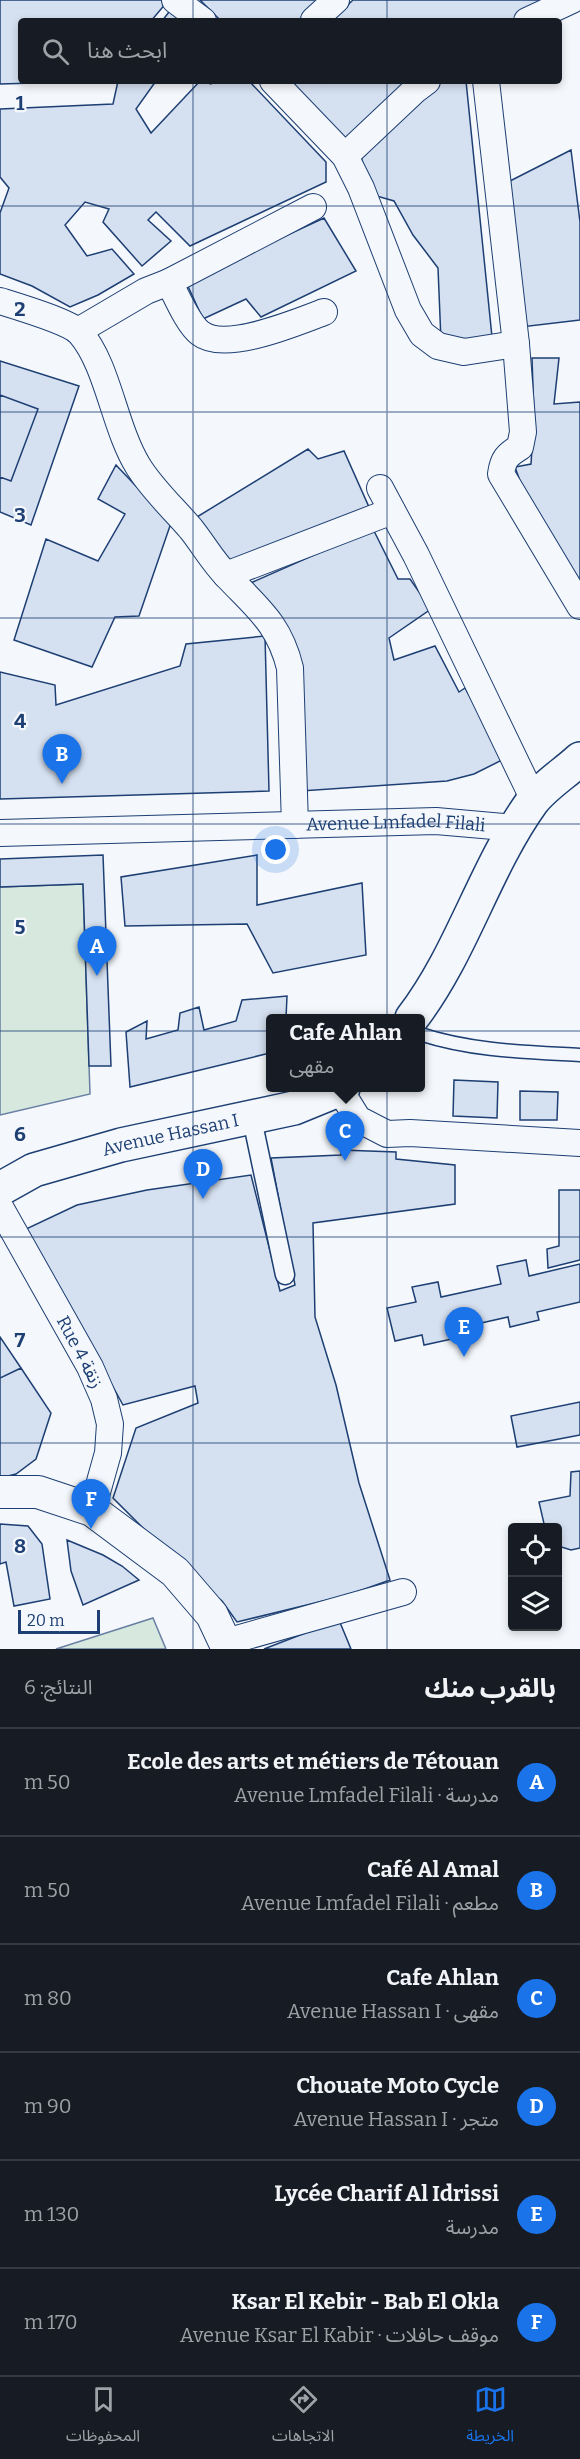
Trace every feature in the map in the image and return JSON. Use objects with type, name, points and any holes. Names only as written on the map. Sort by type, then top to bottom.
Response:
[{"type":"main road","points":[[415,1014],[425,1001],[456,944],[515,828],[534,800],[580,759]]},
{"type":"main road","name":"Avenue Hassan I","points":[[0,1189],[34,1170],[121,1145],[252,1119],[294,1108],[334,1092]]},
{"type":"street","points":[[175,0],[199,18]]},
{"type":"street","points":[[316,18],[336,0]]},
{"type":"street","points":[[533,18],[572,0]]},
{"type":"street","points":[[276,84],[345,156],[361,188],[408,310],[422,334],[438,346],[464,352],[516,344]]},
{"type":"street","points":[[345,156],[423,84]]},
{"type":"street","points":[[486,84],[516,344],[522,443],[503,461],[501,474],[580,606]]},
{"type":"street","points":[[78,331],[146,291],[169,282],[313,207]]},
{"type":"street","points":[[169,282],[200,333],[213,339],[251,336],[324,312]]},
{"type":"street","points":[[0,301],[28,309],[78,331],[93,352],[121,433],[138,467],[226,575],[254,602],[274,627],[285,648],[292,692],[295,825]]},
{"type":"street","points":[[380,488],[416,555],[534,800]]},
{"type":"street","points":[[226,575],[392,511]]},
{"type":"street","name":"Avenue Lmfadel Filali","points":[[0,833],[436,821],[515,828]]},
{"type":"street","points":[[344,1092],[358,1119],[387,1134],[410,1133],[580,1143]]},
{"type":"street","points":[[252,1119],[285,1275]]},
{"type":"street","name":"Rue 4 زنقة","points":[[0,1207],[90,1367],[105,1399],[110,1424],[108,1453],[105,1473],[92,1510]]},
{"type":"street","points":[[0,1492],[38,1492],[92,1510],[175,1572],[212,1615],[227,1646],[403,1592]]},
{"type":"lane","points":[[425,1035],[500,1051],[580,1055]]},
{"type":"shaded area","points":[[83,884],[90,1094],[0,1115],[0,887]]},
{"type":"shaded area","points":[[153,1618],[166,1649],[56,1649]]},
{"type":"building","points":[[0,0],[164,0],[167,2],[154,18],[18,18],[18,83],[0,84]]},
{"type":"building","points":[[200,0],[326,0],[307,18],[218,18]]},
{"type":"building","points":[[353,0],[553,0],[522,18],[334,18]]},
{"type":"building","points":[[172,8],[187,18],[164,18]]},
{"type":"building","points":[[117,84],[154,84],[136,109],[151,133],[197,84],[252,84],[326,162],[326,182],[190,246],[156,212],[148,220],[171,241],[142,266],[103,222],[109,209],[85,202],[65,225],[87,256],[112,249],[134,274],[98,295],[70,307],[32,286],[0,274],[0,213],[9,188],[0,177],[0,109],[113,104]]},
{"type":"building","points":[[285,84],[408,84],[348,143]]},
{"type":"building","points":[[435,84],[466,84],[492,337],[441,341],[438,268],[413,235],[394,201],[373,195],[359,151]]},
{"type":"building","points":[[571,150],[580,222],[580,320],[521,327],[510,181]]},
{"type":"building","points":[[324,218],[356,271],[261,317],[246,299],[203,319],[186,282]]},
{"type":"building","points":[[532,358],[559,358],[554,404],[580,402],[580,582],[525,495],[515,467],[531,464],[534,417]]},
{"type":"building","points":[[0,361],[79,386],[31,525],[0,512],[0,477],[11,481],[38,409],[0,395]]},
{"type":"building","points":[[0,361],[79,386],[31,525],[0,512]]},
{"type":"building","points":[[308,449],[318,459],[344,451],[373,516],[233,568],[192,520]]},
{"type":"building","points":[[116,465],[171,523],[139,616],[115,617],[92,667],[14,640],[46,539],[98,561],[125,514],[98,499]]},
{"type":"building","points":[[373,529],[398,579],[410,579],[431,609],[389,638],[394,660],[435,646],[459,692],[465,688],[504,759],[474,774],[447,781],[301,791],[279,615],[246,585]]},
{"type":"building","points":[[265,636],[269,791],[0,799],[0,672],[55,685],[56,705],[180,666],[186,644]]},
{"type":"building","points":[[103,855],[111,1066],[89,1066],[83,884],[0,887],[0,859]]},
{"type":"building","points":[[257,855],[257,905],[362,883],[366,955],[273,973],[247,924],[125,926],[121,877]]},
{"type":"building","points":[[287,996],[286,1014],[266,1014],[266,1054],[130,1087],[126,1032],[147,1021],[146,1039],[178,1030],[180,1013],[199,1007],[204,1030],[236,1021],[242,1000]]},
{"type":"building","points":[[454,1080],[498,1082],[497,1118],[453,1116]]},
{"type":"building","points":[[520,1091],[558,1092],[557,1120],[520,1120]]},
{"type":"building","points":[[341,1150],[396,1152],[396,1159],[455,1165],[455,1204],[313,1223],[315,1317],[336,1385],[359,1483],[390,1580],[348,1595],[237,1622],[222,1601],[190,1575],[113,1498],[136,1428],[198,1403],[195,1386],[123,1405],[26,1229],[77,1205],[147,1190],[251,1175],[280,1291],[295,1285],[271,1158],[341,1155]]},
{"type":"building","points":[[559,1190],[580,1190],[580,1260],[548,1268],[547,1249],[559,1246]]},
{"type":"building","points":[[526,1260],[529,1276],[580,1264],[580,1302],[537,1312],[539,1320],[510,1327],[508,1317],[450,1330],[452,1339],[424,1345],[422,1335],[395,1341],[387,1308],[416,1302],[412,1287],[438,1282],[441,1297],[501,1284],[497,1266]]},
{"type":"building","points":[[0,1337],[21,1368],[0,1378]]},
{"type":"building","points":[[21,1368],[51,1413],[36,1459],[16,1474],[0,1478],[0,1378]]},
{"type":"building","points":[[580,1402],[580,1435],[517,1447],[511,1416]]},
{"type":"building","points":[[580,1471],[580,1548],[571,1550],[562,1547],[562,1523],[544,1523],[539,1502],[570,1496],[571,1472]]},
{"type":"building","points":[[0,1524],[28,1526],[42,1544],[50,1599],[14,1606],[6,1562],[0,1564]]},
{"type":"building","points":[[67,1540],[103,1555],[122,1566],[139,1580],[83,1605],[71,1571]]},
{"type":"building","points":[[339,1620],[351,1649],[264,1649]]},
{"type":"place","name":"Café Al Amal","points":[[62,784]]},
{"type":"place","name":"Ecole des arts et métiers de Tétouan","points":[[97,976]]},
{"type":"place","name":"Cafe Ahlan","points":[[345,1161]]},
{"type":"place","name":"Chouate Moto Cycle","points":[[203,1199]]},
{"type":"place","name":"Lycée Charif Al Idrissi","points":[[464,1357]]},
{"type":"place","name":"Ksar El Kebir - Bab El Okla","points":[[91,1529]]}]
